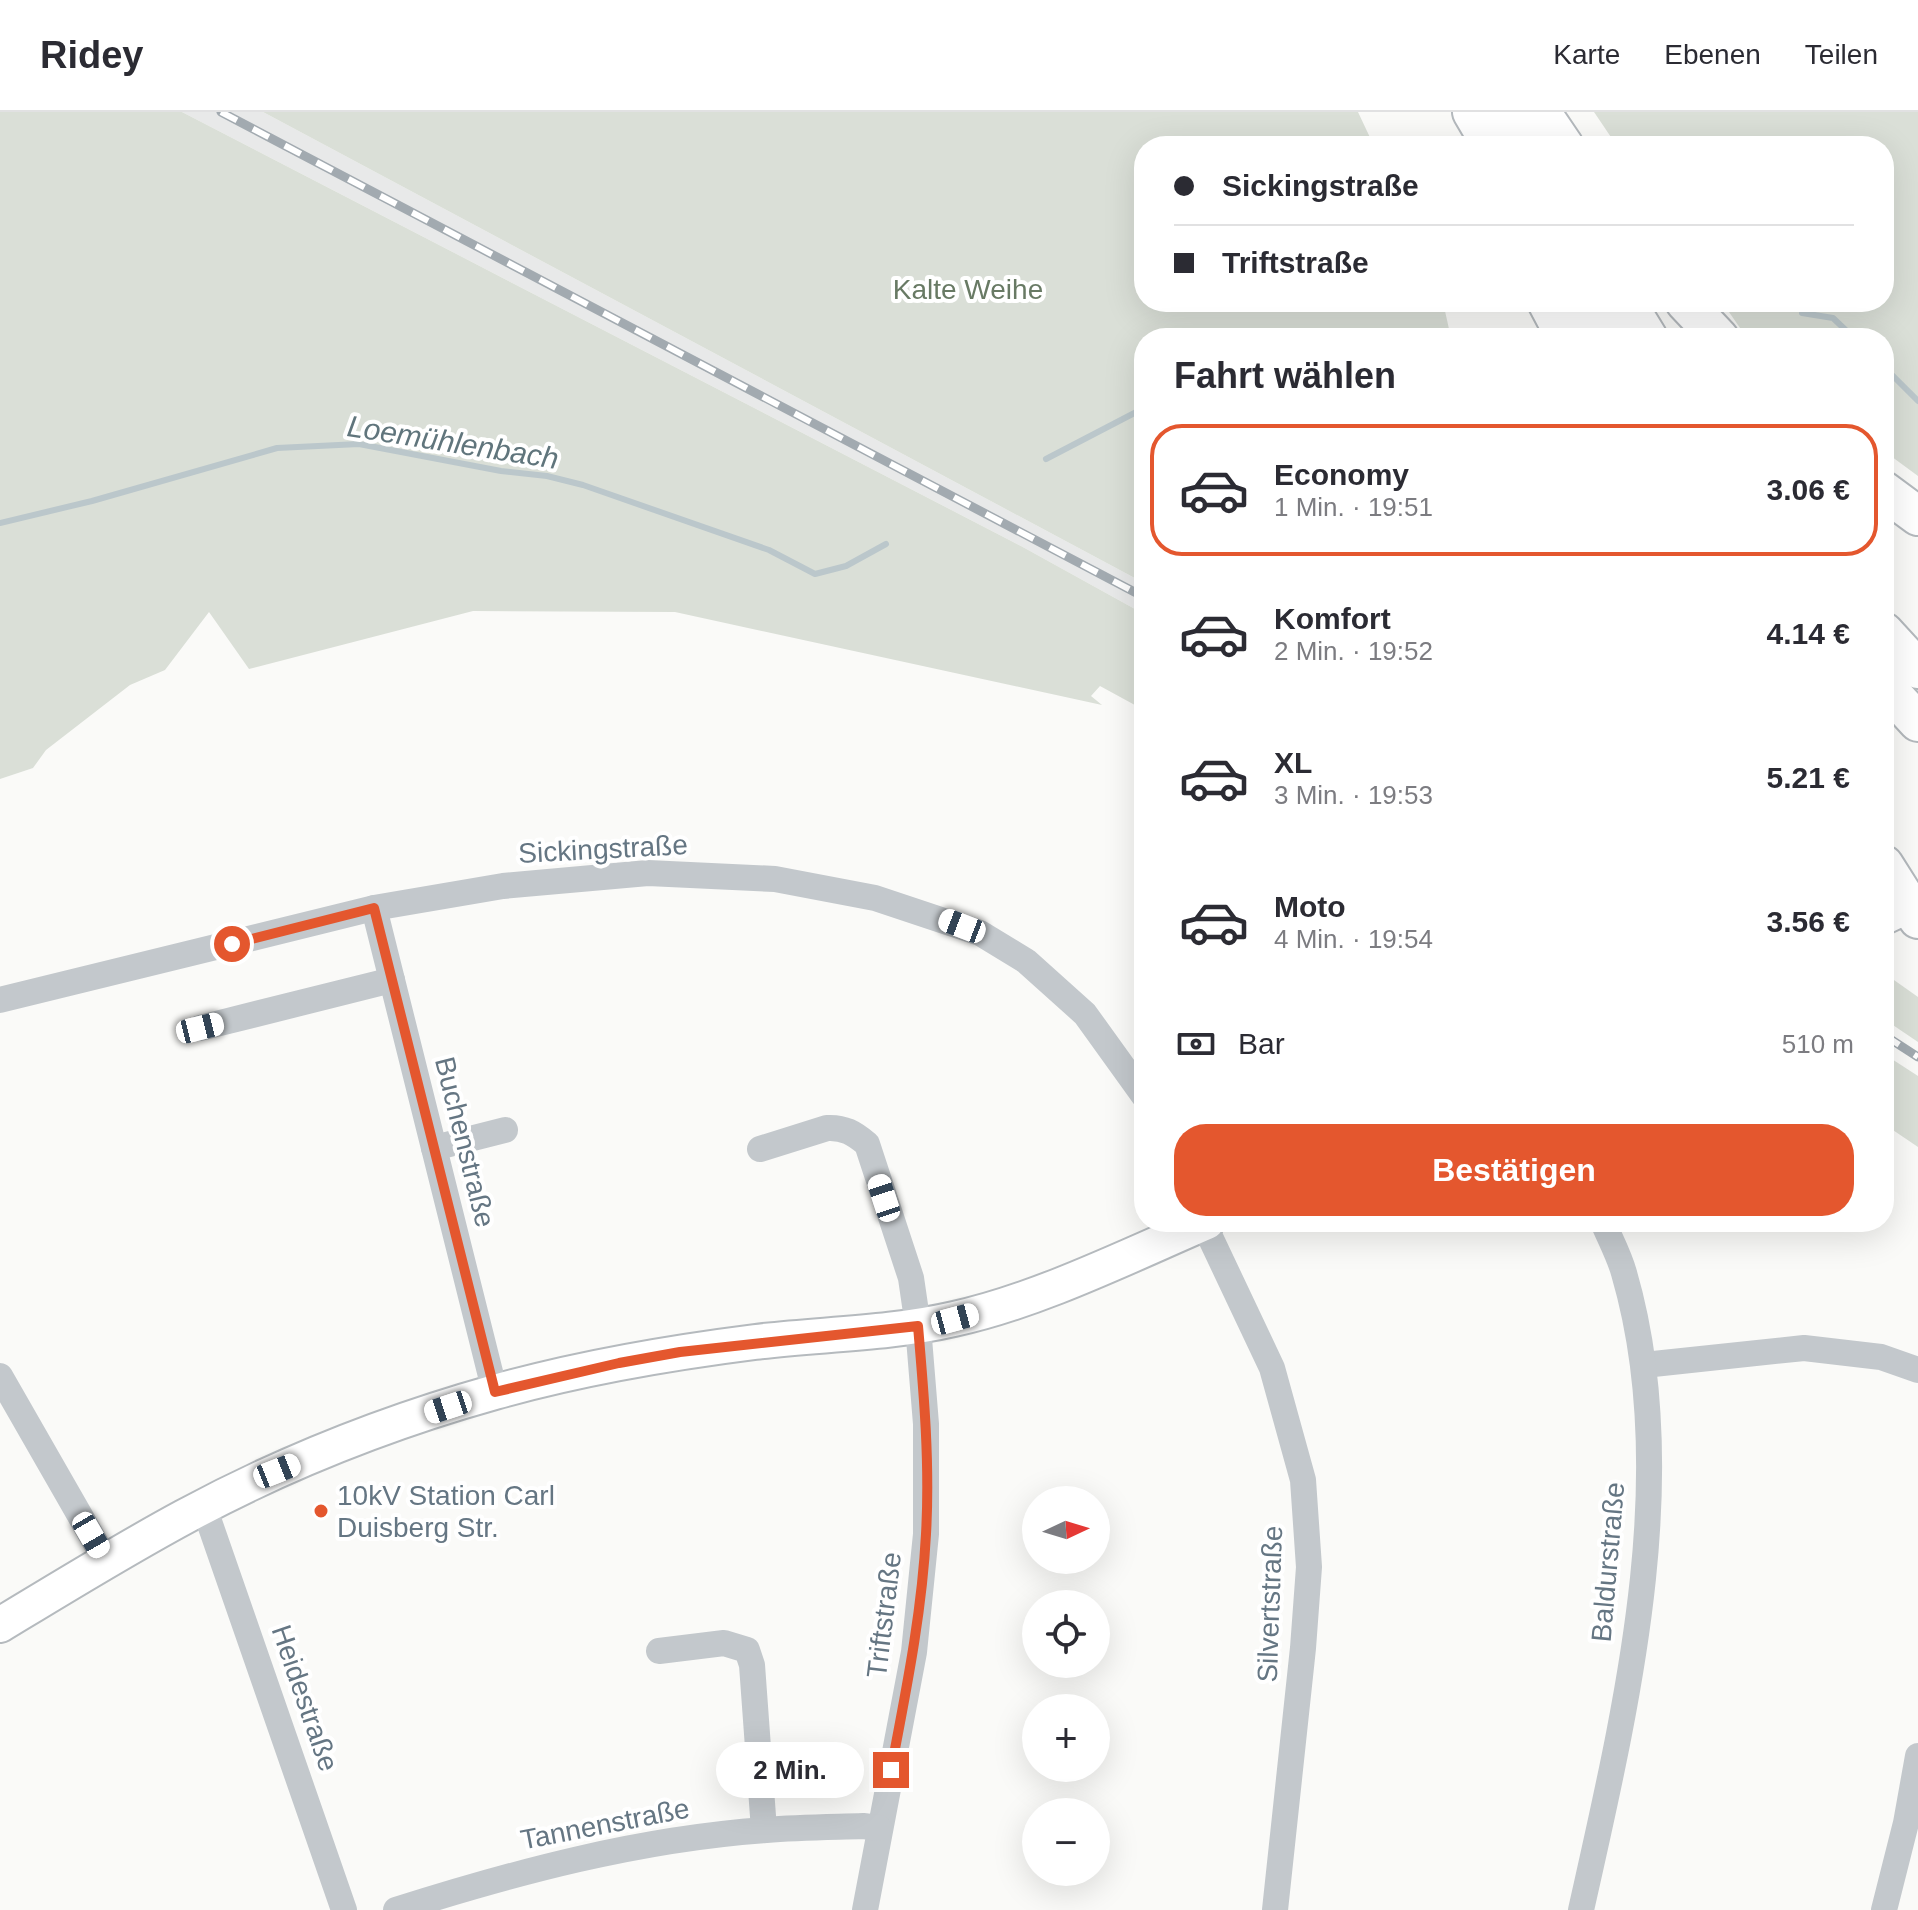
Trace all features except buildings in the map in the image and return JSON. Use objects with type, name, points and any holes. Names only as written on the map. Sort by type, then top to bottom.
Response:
[{"type":"highway","points":[[1452,112],[1464,136]]},
{"type":"highway","points":[[1472,112],[1486,136]]},
{"type":"highway","points":[[1511,112],[1525,136]]},
{"type":"highway","points":[[1541,112],[1557,136]]},
{"type":"highway","points":[[1694,312],[1710,328]]},
{"type":"highway","points":[[1894,498],[1918,516]]},
{"type":"highway","points":[[1894,643],[1918,669]]},
{"type":"highway","points":[[1894,696],[1918,722]]},
{"type":"highway","points":[[1894,885],[1907,910]]},
{"type":"main road","points":[[0,1625],[106,1561],[277,1471],[346,1443],[495,1392],[680,1352],[918,1326],[955,1319],[1018,1302],[1182,1232]]},
{"type":"street","name":"Sickingstraße","points":[[0,1000],[374,908],[503,886],[648,873],[775,879],[875,898],[980,933],[1026,961],[1085,1014],[1134,1082]]},
{"type":"street","name":"Buchenstraße","points":[[374,908],[495,1392]]},
{"type":"street","points":[[200,1028],[392,980]]},
{"type":"street","name":"Triftstraße","points":[[760,1149],[837,1127],[851,1131],[867,1144],[911,1278],[918,1326],[926,1424],[926,1534],[914,1652],[865,1910]]},
{"type":"street","points":[[434,1148],[505,1130]]},
{"type":"street","name":"Silvertstraße","points":[[1210,1232],[1272,1368],[1303,1480],[1308,1580],[1275,1910]]},
{"type":"street","name":"Baldurstraße","points":[[1581,1910],[1617,1752],[1638,1617],[1650,1485],[1644,1365],[1624,1271],[1607,1232]]},
{"type":"street","points":[[1644,1365],[1804,1348],[1881,1357],[1918,1370]]},
{"type":"street","points":[[0,1376],[106,1561]]},
{"type":"street","name":"Heidestraße","points":[[204,1507],[344,1910]]},
{"type":"street","points":[[659,1651],[724,1643],[747,1650],[752,1665],[764,1830]]},
{"type":"street","points":[[1884,1910],[1906,1823],[1918,1756]]},
{"type":"street","name":"Tannenstraße","points":[[396,1910],[488,1880],[641,1846],[764,1830],[879,1828]]},
{"type":"shaded area","points":[[182,112],[263,112],[1134,578],[1134,608],[1021,546]]},
{"type":"green space","points":[[0,112],[182,112],[1021,546],[1134,608],[1134,705],[1100,686],[1091,696],[1102,705],[675,612],[473,611],[249,669],[209,612],[165,670],[130,685],[46,750],[33,768],[0,779]]},
{"type":"green space","name":"Kalte Weihe","points":[[263,112],[1358,112],[1369,136],[1134,136],[1134,312],[1445,312],[1449,328],[1134,328],[1134,578]]},
{"type":"green space","points":[[1594,112],[1918,112],[1918,476],[1894,458],[1894,328],[1740,328],[1729,312],[1894,312],[1894,136],[1610,136]]},
{"type":"green space","points":[[1894,980],[1918,997],[1918,1042],[1894,1026]]},
{"type":"green space","points":[[1894,1060],[1918,1076],[1918,1147],[1894,1131]]},
{"type":"waterway","name":"Loemühlenbach","points":[[1802,313],[1833,318],[1844,328]]},
{"type":"waterway","name":"Loemühlenbach","points":[[1894,377],[1918,401]]},
{"type":"waterway","name":"Loemühlenbach","points":[[1046,459],[1134,413]]},
{"type":"waterway","name":"Loemühlenbach","points":[[0,523],[92,501],[277,448],[359,444],[583,485],[769,550],[815,574],[846,566],[886,544]]},
{"type":"railway","points":[[221,112],[1134,592]]},
{"type":"railway","points":[[1894,1041],[1918,1057]]},
{"type":"place","name":"10kV Station Carl Duisberg Str.","points":[[321,1511]]},
{"type":"route","points":[[232,944],[374,908],[495,1392],[680,1352],[918,1326],[926,1424],[926,1534],[914,1652],[891,1770]]}]
